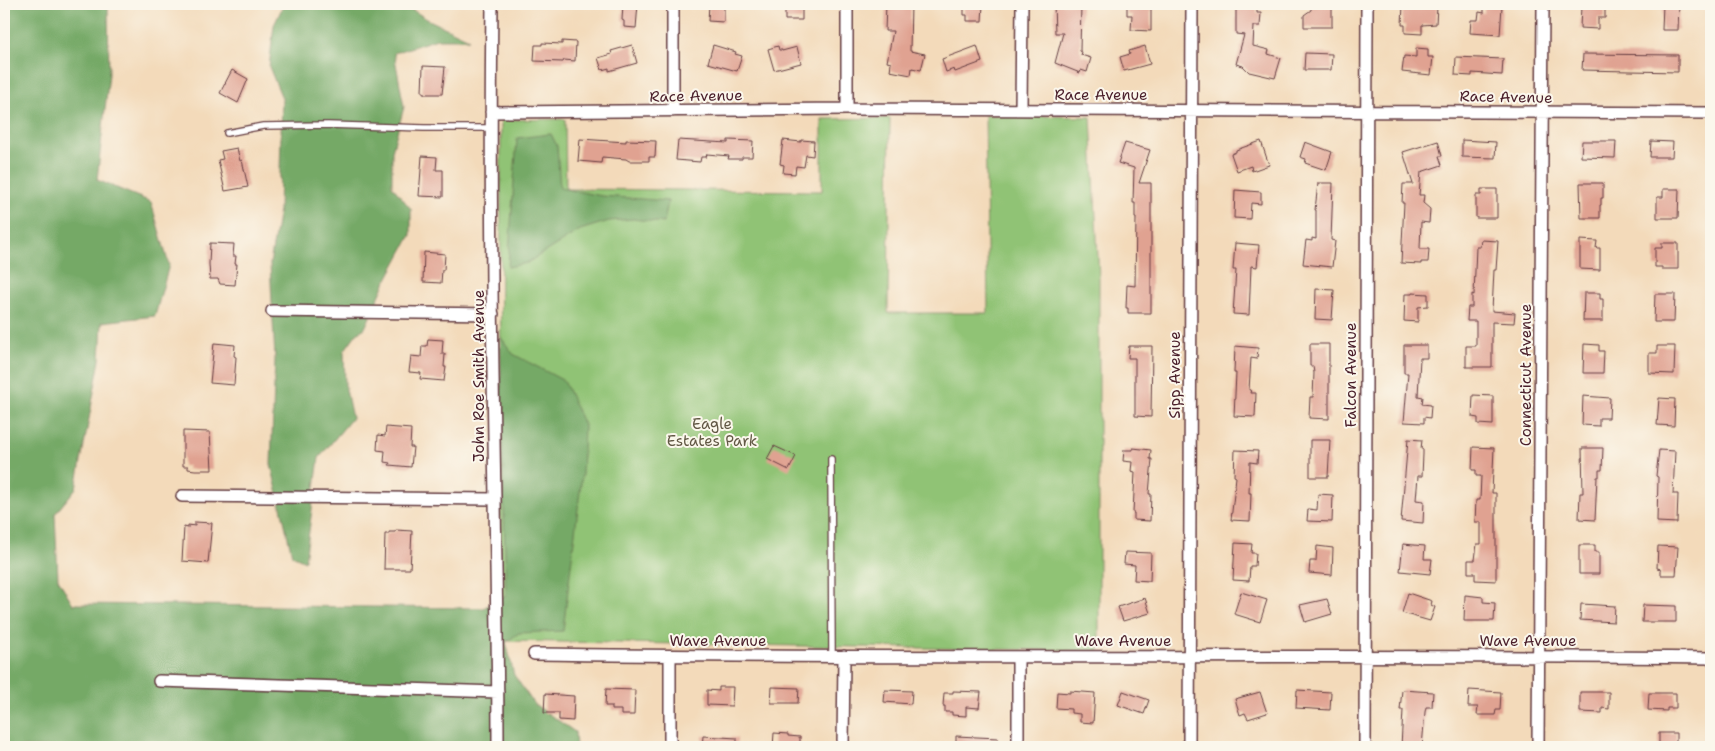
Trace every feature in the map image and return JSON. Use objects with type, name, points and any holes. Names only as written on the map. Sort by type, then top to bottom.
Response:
[{"type":"street","name":"John Roe Smith Avenue","points":[[492,4],[491,128],[498,747]]},
{"type":"street","points":[[673,4],[673,111]]},
{"type":"street","points":[[847,4],[847,109]]},
{"type":"street","points":[[1021,110],[1022,4]]},
{"type":"street","name":"Sipp Avenue","points":[[1189,747],[1192,4]]},
{"type":"street","name":"Falcon Avenue","points":[[1365,747],[1367,4]]},
{"type":"street","name":"Connecticut Avenue","points":[[1538,747],[1543,4]]},
{"type":"street","name":"Race Avenue","points":[[491,112],[847,109],[1711,113]]},
{"type":"street","points":[[272,310],[493,314]]},
{"type":"street","points":[[182,496],[495,500]]},
{"type":"street","name":"Wave Avenue","points":[[534,654],[1018,657],[1366,655],[1711,658]]},
{"type":"street","points":[[670,656],[670,747]]},
{"type":"street","points":[[838,656],[843,747]]},
{"type":"street","points":[[1018,657],[1018,747]]},
{"type":"street","points":[[159,681],[498,692]]},
{"type":"lane","points":[[227,133],[263,126],[328,124],[424,128],[491,128]]},
{"type":"lane","points":[[830,459],[838,656]]},
{"type":"green space","points":[[4,4],[108,4],[109,74],[97,180],[151,202],[169,265],[155,316],[102,322],[100,360],[76,488],[55,514],[58,579],[73,604],[483,608],[506,596],[500,336],[513,354],[564,381],[584,425],[582,475],[563,631],[519,633],[506,642],[514,675],[534,704],[575,732],[576,747],[4,747]]},
{"type":"green space","points":[[284,4],[403,4],[427,19],[469,39],[437,39],[394,53],[404,107],[392,151],[392,186],[411,209],[411,235],[386,281],[365,328],[357,333],[344,351],[345,385],[352,418],[319,458],[305,561],[292,555],[271,464],[275,359],[270,264],[279,210],[282,98],[269,67],[274,25]]},
{"type":"green space","name":"Eagle Estates Park","points":[[985,115],[1091,117],[1099,278],[1099,651],[500,641],[501,120],[565,119],[566,189],[822,191],[822,119],[890,118],[888,313],[988,313]]},
{"type":"green space","points":[[551,134],[557,146],[560,188],[602,196],[668,201],[664,223],[633,219],[609,221],[580,230],[527,263],[508,267],[517,138]]},
{"type":"building","points":[[623,4],[638,4],[636,28],[624,27],[624,21],[622,20]]},
{"type":"building","points":[[709,4],[724,4],[724,22],[708,21]]},
{"type":"building","points":[[785,4],[802,4],[802,20],[785,20]]},
{"type":"building","points":[[886,4],[911,4],[910,51],[925,54],[921,70],[912,68],[911,75],[890,71],[891,63],[887,62],[893,31],[885,31]]},
{"type":"building","points":[[964,4],[983,4],[982,21],[967,21],[967,15],[964,15]]},
{"type":"building","points":[[1054,4],[1081,4],[1080,51],[1082,52],[1081,55],[1091,58],[1087,72],[1081,70],[1080,73],[1055,63],[1063,33],[1055,33]]},
{"type":"building","points":[[1127,4],[1151,4],[1151,31],[1131,30],[1132,15],[1127,15]]},
{"type":"building","points":[[1236,4],[1251,4],[1251,7],[1257,8],[1257,13],[1261,13],[1260,26],[1254,26],[1253,46],[1269,50],[1268,54],[1281,58],[1275,78],[1249,72],[1243,66],[1236,64],[1244,35],[1236,34]]},
{"type":"building","points":[[1311,4],[1332,4],[1332,27],[1304,27],[1304,15],[1311,10]]},
{"type":"building","points":[[1403,4],[1437,7],[1436,24],[1422,25],[1422,34],[1405,33],[1405,25],[1402,25]]},
{"type":"building","points":[[1583,4],[1605,4],[1605,18],[1598,18],[1598,29],[1580,28],[1581,6]]},
{"type":"building","points":[[1663,4],[1679,4],[1678,30],[1662,30]]},
{"type":"building","points":[[1484,5],[1502,6],[1500,35],[1470,33],[1471,20],[1478,20],[1479,12],[1484,13]]},
{"type":"building","points":[[562,41],[576,42],[575,61],[534,61],[535,45],[542,45],[542,43],[562,44]]},
{"type":"building","points":[[632,45],[637,63],[609,71],[609,68],[602,70],[598,58],[612,54],[611,51]]},
{"type":"building","points":[[713,45],[736,52],[735,54],[742,56],[737,71],[708,63]]},
{"type":"building","points":[[778,46],[779,50],[782,51],[797,47],[801,63],[774,70],[768,49]]},
{"type":"building","points":[[977,46],[982,62],[955,72],[954,69],[946,72],[942,59]]},
{"type":"building","points":[[1145,46],[1150,64],[1124,71],[1120,57],[1130,54],[1129,51]]},
{"type":"building","points":[[1416,48],[1428,49],[1428,57],[1433,57],[1431,75],[1402,72],[1404,56],[1416,57]]},
{"type":"building","points":[[1305,53],[1332,54],[1331,70],[1304,70]]},
{"type":"building","points":[[1583,54],[1678,55],[1678,72],[1582,70]]},
{"type":"building","points":[[1456,57],[1503,59],[1502,75],[1472,73],[1472,76],[1455,75]]},
{"type":"building","points":[[423,66],[445,67],[442,94],[424,94],[422,92]]},
{"type":"building","points":[[232,70],[248,79],[238,103],[220,93]]},
{"type":"building","points":[[580,139],[626,142],[626,140],[656,141],[655,157],[649,157],[649,161],[629,161],[626,159],[602,157],[601,163],[578,161]]},
{"type":"building","points":[[678,140],[728,143],[728,140],[753,141],[752,157],[728,159],[729,156],[707,154],[706,157],[701,157],[700,162],[676,160]]},
{"type":"building","points":[[783,140],[814,141],[813,156],[806,155],[804,167],[796,166],[795,174],[783,173],[784,165],[780,164]]},
{"type":"building","points":[[1462,140],[1496,142],[1495,158],[1462,157]]},
{"type":"building","points":[[1261,141],[1269,165],[1252,171],[1251,166],[1237,171],[1231,154],[1236,152],[1236,150]]},
{"type":"building","points":[[1438,141],[1442,165],[1421,172],[1419,195],[1424,195],[1423,203],[1430,209],[1429,223],[1421,222],[1420,249],[1429,249],[1428,262],[1421,262],[1421,264],[1401,263],[1403,184],[1413,184],[1403,152]]},
{"type":"building","points":[[1582,141],[1616,141],[1615,158],[1581,157]]},
{"type":"building","points":[[1651,141],[1673,142],[1672,157],[1650,157]]},
{"type":"building","points":[[1305,142],[1332,152],[1326,170],[1305,163],[1306,159],[1300,157]]},
{"type":"building","points":[[1125,143],[1150,150],[1139,183],[1151,183],[1151,313],[1128,313],[1128,308],[1126,308],[1127,285],[1135,286],[1136,218],[1135,203],[1133,203],[1134,168],[1118,163]]},
{"type":"building","points":[[237,148],[240,161],[242,160],[248,187],[225,191],[218,160],[223,159],[221,151]]},
{"type":"building","points":[[422,156],[437,157],[436,170],[443,170],[443,197],[419,196]]},
{"type":"building","points":[[1318,183],[1333,183],[1331,240],[1335,241],[1332,267],[1303,264],[1306,240],[1312,241],[1312,238],[1316,239],[1315,210]]},
{"type":"building","points":[[1580,183],[1603,183],[1600,218],[1581,218]]},
{"type":"building","points":[[1481,189],[1497,189],[1497,218],[1476,218],[1476,195],[1481,195]]},
{"type":"building","points":[[1663,189],[1679,189],[1678,218],[1657,218],[1657,197],[1663,197]]},
{"type":"building","points":[[1235,190],[1261,192],[1261,204],[1251,203],[1250,219],[1234,218]]},
{"type":"building","points":[[1481,240],[1498,241],[1496,270],[1494,270],[1492,311],[1515,313],[1514,323],[1492,322],[1492,367],[1466,367],[1466,346],[1476,346],[1476,321],[1467,321],[1468,307],[1472,307],[1472,294],[1474,295],[1476,247],[1480,247]]},
{"type":"building","points":[[1580,240],[1597,241],[1596,248],[1600,248],[1600,270],[1580,269]]},
{"type":"building","points":[[210,243],[234,244],[233,256],[236,256],[235,264],[237,264],[235,285],[220,284],[218,279],[210,279]]},
{"type":"building","points":[[1235,243],[1259,245],[1257,267],[1251,266],[1249,315],[1233,314],[1236,270],[1233,270]]},
{"type":"building","points":[[1662,243],[1678,243],[1678,269],[1655,267],[1655,248],[1662,248]]},
{"type":"building","points":[[424,252],[445,254],[441,283],[423,282]]},
{"type":"building","points":[[1316,289],[1334,290],[1332,320],[1315,319]]},
{"type":"building","points":[[1584,293],[1600,293],[1600,299],[1603,299],[1603,321],[1583,321]]},
{"type":"building","points":[[1405,294],[1428,294],[1428,306],[1418,307],[1418,322],[1404,321]]},
{"type":"building","points":[[1655,294],[1675,294],[1674,322],[1654,322]]},
{"type":"building","points":[[428,339],[443,340],[442,354],[445,354],[444,367],[446,367],[444,381],[420,379],[421,373],[409,372],[411,356],[421,357],[422,346],[427,346]]},
{"type":"building","points":[[214,343],[235,345],[234,385],[210,383]]},
{"type":"building","points":[[1310,344],[1329,344],[1329,419],[1309,418],[1310,397],[1313,397],[1314,373],[1313,366],[1310,366]]},
{"type":"building","points":[[1584,344],[1599,345],[1599,351],[1604,351],[1603,373],[1583,373]]},
{"type":"building","points":[[1404,345],[1427,345],[1427,358],[1420,358],[1418,396],[1423,397],[1422,404],[1431,405],[1430,418],[1424,417],[1424,423],[1404,422],[1408,373],[1404,373]]},
{"type":"building","points":[[1129,346],[1152,346],[1151,417],[1135,416],[1135,358],[1128,358]]},
{"type":"building","points":[[1235,346],[1258,348],[1257,359],[1251,358],[1249,390],[1251,390],[1250,393],[1256,393],[1255,417],[1234,416]]},
{"type":"building","points":[[1657,346],[1675,346],[1674,374],[1649,373],[1649,353],[1657,353]]},
{"type":"building","points":[[1473,395],[1493,396],[1493,425],[1478,424],[1478,418],[1472,417]]},
{"type":"building","points":[[1583,396],[1610,398],[1609,418],[1599,418],[1599,426],[1582,425]]},
{"type":"building","points":[[1659,398],[1675,399],[1674,426],[1657,425]]},
{"type":"building","points":[[386,427],[411,429],[410,447],[413,447],[411,467],[389,465],[390,463],[384,462],[385,451],[377,450],[378,435],[385,436]]},
{"type":"building","points":[[183,431],[210,432],[212,470],[195,470],[188,469],[188,466],[183,466]]},
{"type":"building","points":[[1408,439],[1422,440],[1422,476],[1418,476],[1416,500],[1424,501],[1423,523],[1401,521]]},
{"type":"building","points":[[1310,440],[1330,440],[1328,477],[1310,477]]},
{"type":"building","points":[[774,446],[796,456],[789,470],[767,459]]},
{"type":"building","points":[[1473,447],[1494,448],[1492,493],[1496,493],[1496,581],[1475,580],[1475,573],[1468,573],[1468,560],[1475,560],[1477,544],[1481,544],[1481,522],[1475,522],[1476,500],[1480,500],[1481,476],[1476,476],[1476,470],[1472,470]]},
{"type":"building","points":[[1133,448],[1151,450],[1150,521],[1134,520],[1135,472],[1131,471],[1132,462],[1123,461],[1124,450],[1133,450]]},
{"type":"building","points":[[1582,448],[1603,448],[1602,470],[1599,470],[1599,477],[1597,477],[1595,520],[1579,519],[1580,493],[1583,493]]},
{"type":"building","points":[[1235,450],[1258,451],[1257,463],[1250,462],[1250,521],[1231,520],[1236,477],[1234,476]]},
{"type":"building","points":[[1659,450],[1675,451],[1673,494],[1678,494],[1677,523],[1657,522],[1658,477],[1656,476]]},
{"type":"building","points":[[1318,494],[1333,495],[1332,522],[1307,521],[1308,509],[1317,510]]},
{"type":"building","points":[[195,522],[212,523],[208,563],[182,561],[184,527],[188,528],[188,525],[195,526]]},
{"type":"building","points":[[396,530],[412,531],[410,569],[384,569],[385,534],[395,532]]},
{"type":"building","points":[[1235,543],[1252,544],[1251,553],[1256,553],[1255,566],[1250,566],[1249,581],[1233,580]]},
{"type":"building","points":[[1403,544],[1425,546],[1424,559],[1432,559],[1430,574],[1400,571]]},
{"type":"building","points":[[1579,545],[1595,545],[1595,552],[1599,552],[1599,574],[1579,574]]},
{"type":"building","points":[[1317,546],[1333,548],[1332,575],[1309,573],[1310,561],[1316,561]]},
{"type":"building","points":[[1658,546],[1678,547],[1676,575],[1661,575],[1661,569],[1657,568]]},
{"type":"building","points":[[1125,552],[1151,553],[1150,581],[1134,580],[1135,565],[1124,564]]},
{"type":"building","points":[[1241,592],[1267,600],[1260,622],[1234,614]]},
{"type":"building","points":[[1408,593],[1432,601],[1431,605],[1435,607],[1430,621],[1402,613]]},
{"type":"building","points":[[1465,595],[1483,597],[1483,602],[1495,603],[1494,621],[1464,621]]},
{"type":"building","points":[[1145,598],[1150,613],[1123,621],[1118,607]]},
{"type":"building","points":[[1327,599],[1332,614],[1305,622],[1300,605]]},
{"type":"building","points":[[1581,604],[1615,606],[1614,622],[1580,620]]},
{"type":"building","points":[[1643,605],[1676,606],[1676,622],[1642,622]]},
{"type":"building","points":[[719,687],[733,687],[732,706],[707,705],[707,690],[719,691]]},
{"type":"building","points":[[772,687],[799,688],[798,703],[771,703]]},
{"type":"building","points":[[606,689],[635,690],[634,715],[621,715],[621,710],[612,710],[612,706],[605,706]]},
{"type":"building","points":[[885,690],[912,691],[911,704],[884,702]]},
{"type":"building","points":[[1297,690],[1331,692],[1330,710],[1296,708]]},
{"type":"building","points":[[1402,690],[1433,692],[1432,707],[1426,707],[1425,712],[1422,747],[1401,747],[1403,710],[1400,710]]},
{"type":"building","points":[[1469,690],[1501,692],[1500,710],[1496,710],[1495,715],[1477,715],[1478,707],[1468,707]]},
{"type":"building","points":[[953,691],[981,692],[979,708],[966,707],[966,716],[952,715],[952,712],[945,712],[945,706],[943,706],[944,693],[953,693]]},
{"type":"building","points":[[1070,691],[1095,693],[1093,723],[1080,722],[1080,714],[1071,713],[1071,709],[1056,708],[1057,692],[1070,693]]},
{"type":"building","points":[[1123,691],[1149,700],[1144,714],[1118,705]]},
{"type":"building","points":[[1260,692],[1267,713],[1248,719],[1245,713],[1240,715],[1235,699]]},
{"type":"building","points":[[1580,692],[1609,692],[1609,709],[1602,708],[1602,713],[1580,712]]},
{"type":"building","points":[[1649,693],[1676,693],[1676,708],[1667,708],[1667,711],[1648,710]]},
{"type":"building","points":[[545,694],[574,696],[573,721],[559,720],[559,713],[544,713]]},
{"type":"building","points":[[774,733],[800,737],[800,747],[773,747]]},
{"type":"building","points":[[1659,733],[1676,733],[1676,747],[1659,747]]},
{"type":"building","points":[[703,736],[737,738],[737,747],[702,747]]},
{"type":"building","points":[[956,736],[998,738],[997,747],[956,747]]}]
